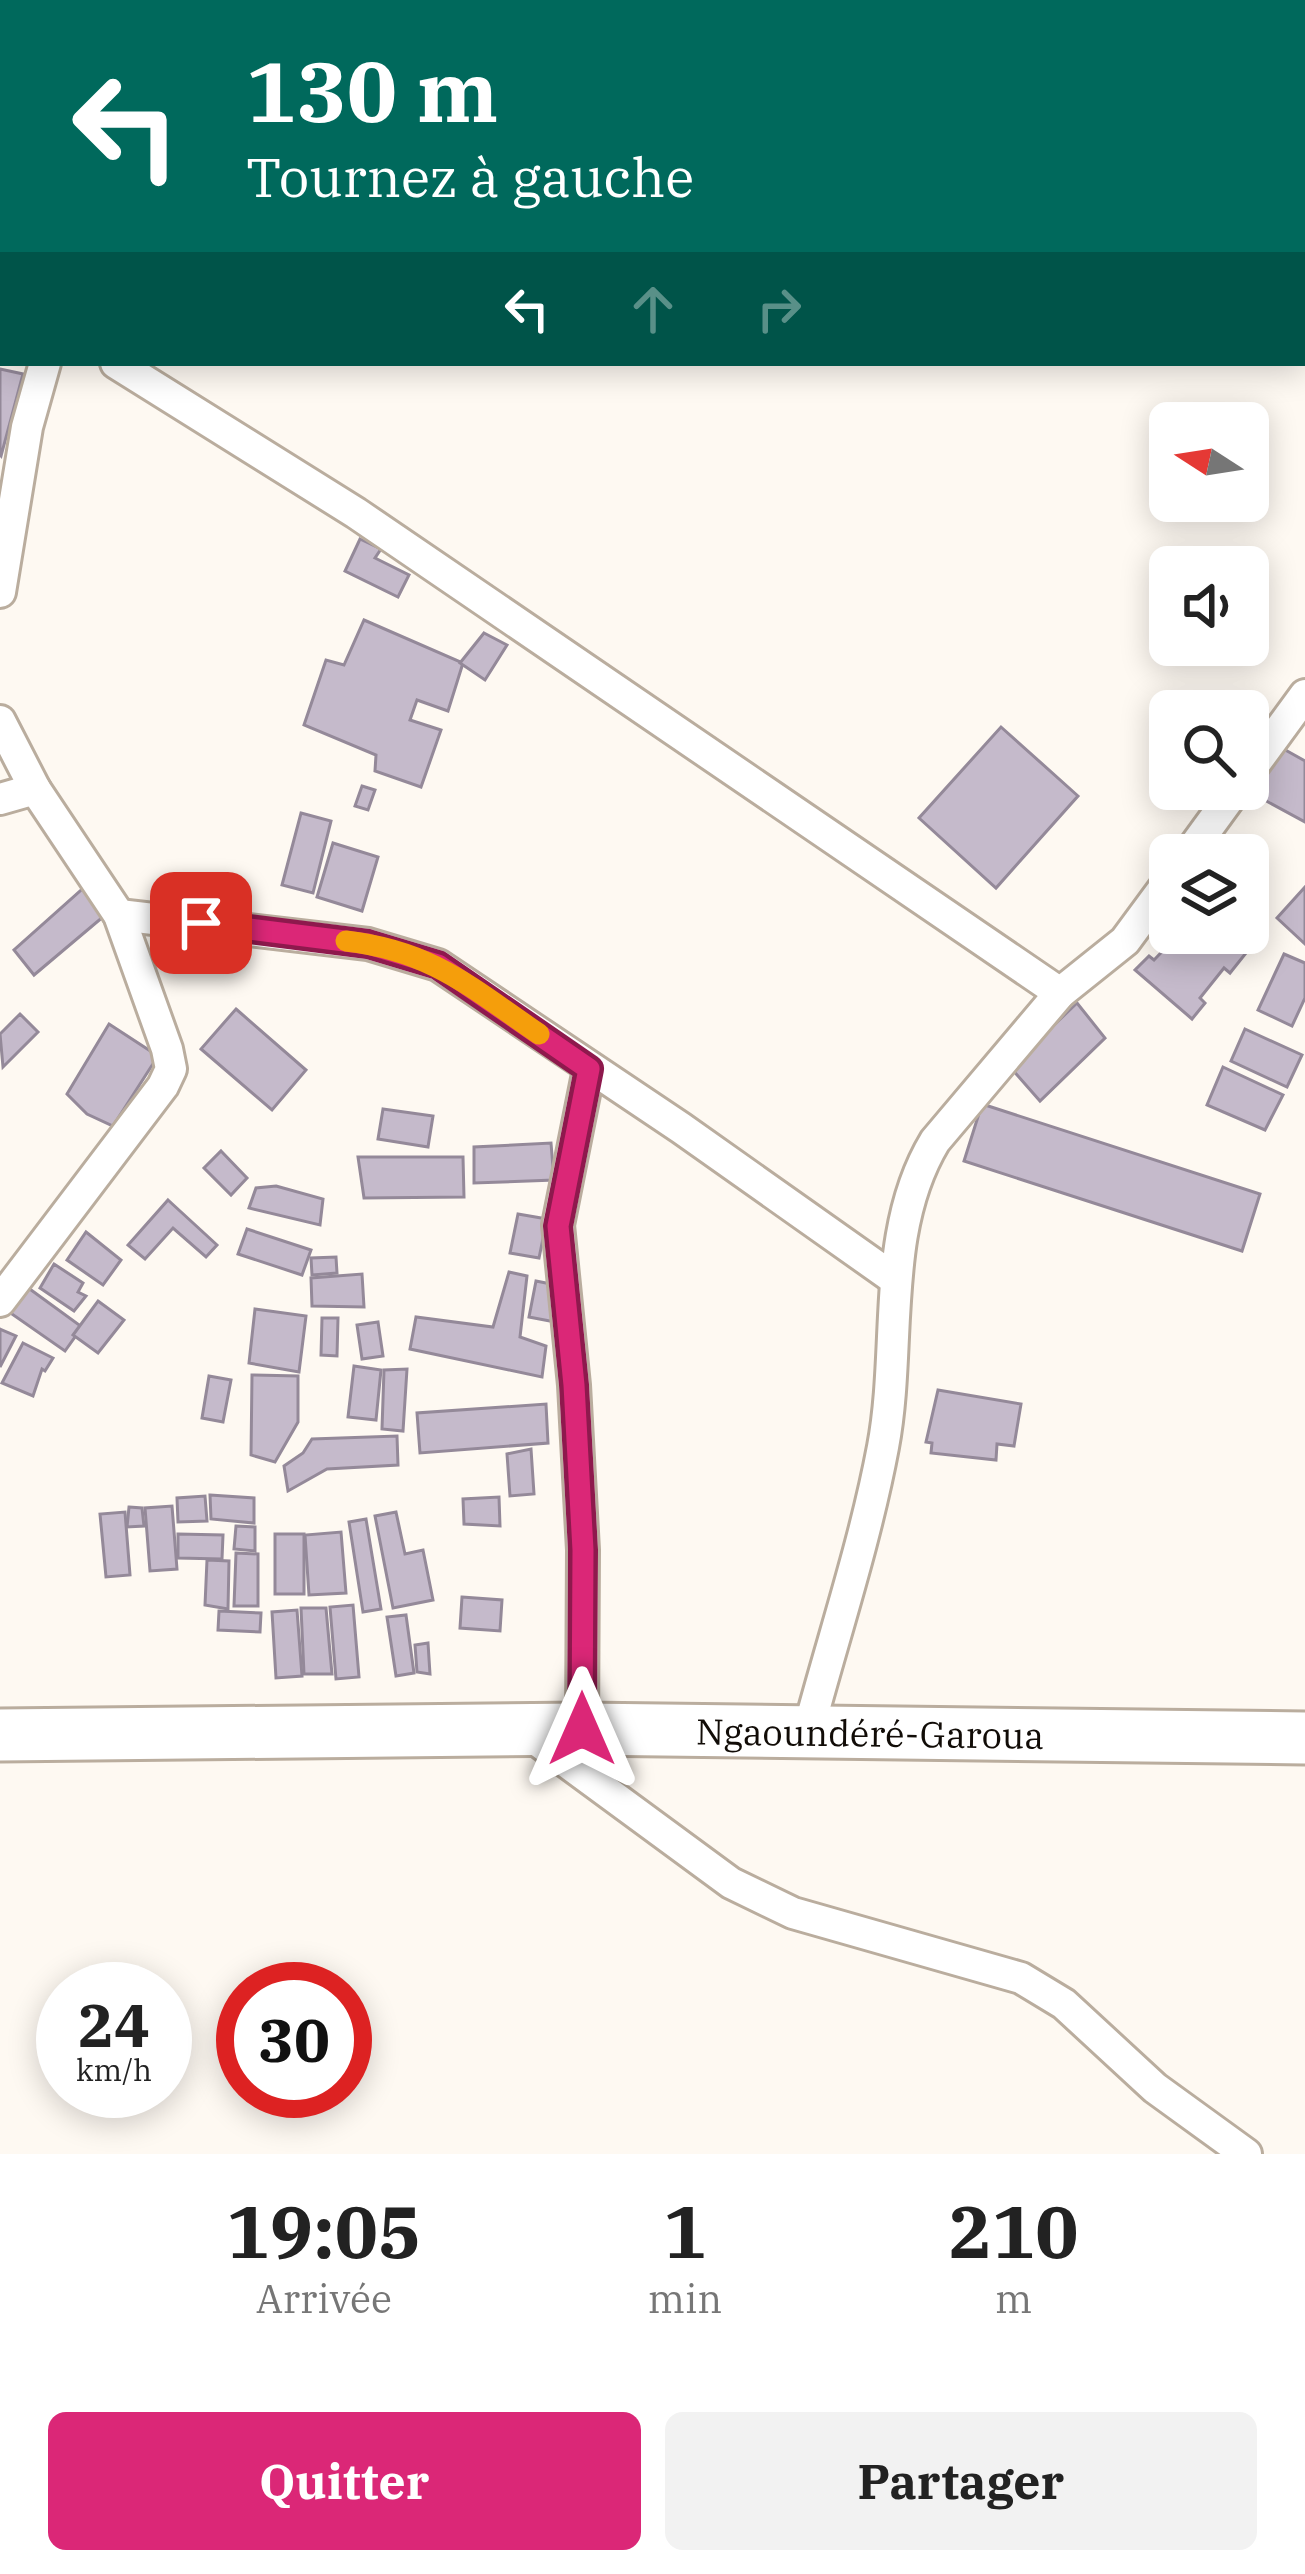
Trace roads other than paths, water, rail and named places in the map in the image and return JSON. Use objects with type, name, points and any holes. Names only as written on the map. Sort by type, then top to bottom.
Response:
[{"type":"highway","name":"Ngaoundéré-Garoua","points":[[0,1736],[582,1729],[1305,1738]]},
{"type":"street","points":[[0,592],[27,427],[44,366]]},
{"type":"street","points":[[121,366],[356,514],[1060,993]]},
{"type":"street","points":[[1269,744],[1305,695]]},
{"type":"street","points":[[0,721],[35,789],[119,914],[171,1069],[163,1086],[0,1301]]},
{"type":"street","points":[[0,800],[35,789]]},
{"type":"street","points":[[808,1732],[884,1444],[896,1280],[919,1166],[934,1141],[1060,993],[1125,941],[1149,908]]},
{"type":"street","points":[[119,914],[368,944],[438,965],[896,1280]]},
{"type":"street","points":[[582,1729],[583,1550],[574,1385],[558,1226],[589,1069]]},
{"type":"street","points":[[522,1730],[731,1883],[793,1913],[1021,1978],[1064,2004],[1155,2088],[1246,2154]]}]
